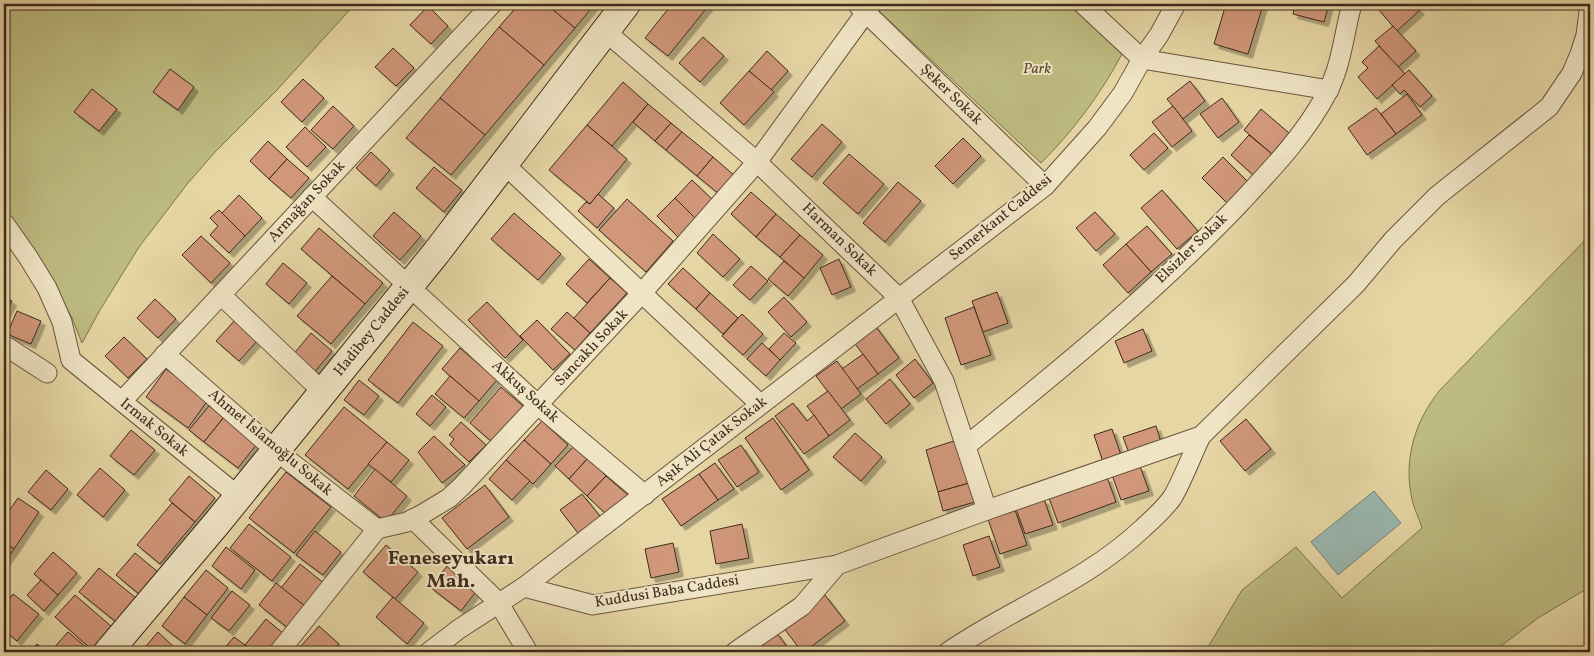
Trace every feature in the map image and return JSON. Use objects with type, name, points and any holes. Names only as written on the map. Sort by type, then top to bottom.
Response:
[{"type":"main road","name":"Hadibey Caddesi","points":[[108,652],[409,287],[626,4]]},
{"type":"street","name":"Armağan Sokak","points":[[122,401],[492,4]]},
{"type":"street","points":[[1083,4],[1142,60],[1329,90]]},
{"type":"street","name":"Semerkant Caddesi","points":[[899,298],[1045,186],[1097,128],[1123,93],[1142,60],[1159,36],[1176,4]]},
{"type":"street","name":"Elsizler Sokak","points":[[966,446],[1086,347],[1205,239],[1288,150],[1329,90],[1340,59],[1352,4]]},
{"type":"street","points":[[948,652],[995,622],[1072,581],[1108,557],[1135,535],[1172,498],[1201,436],[1356,284],[1393,240],[1437,196],[1549,107],[1572,73],[1580,54],[1586,35],[1590,4]]},
{"type":"street","name":"Sancaklı Sokak","points":[[377,529],[413,519],[435,507],[461,487],[642,294],[757,162],[865,7]]},
{"type":"street","name":"Şeker Sokak","points":[[865,7],[1045,186]]},
{"type":"street","name":"Harman Sokak","points":[[605,30],[757,162],[899,298],[944,381],[987,510]]},
{"type":"street","points":[[504,164],[760,404]]},
{"type":"street","name":"Akkuş Sokak","points":[[312,197],[538,405],[645,494]]},
{"type":"street","name":"Irmak Sokak","points":[[4,223],[47,288],[62,322],[71,360],[238,496]]},
{"type":"street","points":[[221,295],[323,392]]},
{"type":"street","name":"Aşık Ali Çatak Sokak","points":[[524,587],[899,298]]},
{"type":"street","points":[[4,345],[47,373]]},
{"type":"street","name":"Ahmet İslamoğlu Sokak","points":[[165,354],[275,450],[377,529]]},
{"type":"street","name":"Kuddusi Baba Caddesi","points":[[524,587],[594,605],[837,565],[987,510],[1201,436]]},
{"type":"street","points":[[413,519],[498,602],[528,652]]},
{"type":"street","points":[[278,652],[377,529]]},
{"type":"street","points":[[736,652],[802,606],[837,565]]},
{"type":"street","points":[[429,652],[498,602],[524,587]]},
{"type":"green space","points":[[4,4],[355,4],[277,90],[216,151],[188,183],[139,247],[82,343],[72,318],[46,270],[28,243],[4,213]]},
{"type":"green space","name":"Park","points":[[881,4],[1068,4],[1122,54],[1086,112],[1041,163],[877,9]]},
{"type":"green space","points":[[1590,235],[1590,587],[1538,618],[1493,652],[1205,652],[1242,590],[1296,547],[1342,598],[1422,528],[1412,499],[1409,469],[1413,441],[1424,414],[1440,390]]},
{"type":"water","points":[[1374,491],[1401,523],[1338,575],[1311,542]]},
{"type":"building","points":[[519,4],[546,4],[575,28],[544,65],[499,27]]},
{"type":"building","points":[[546,4],[595,4],[575,28]]},
{"type":"building","points":[[672,4],[710,4],[668,56],[645,38]]},
{"type":"building","points":[[1226,4],[1263,5],[1248,54],[1214,44]]},
{"type":"building","points":[[1295,4],[1329,4],[1324,22],[1293,14]]},
{"type":"building","points":[[1384,4],[1414,4],[1420,10],[1397,31],[1378,9]]},
{"type":"building","points":[[428,6],[448,26],[431,44],[410,25]]},
{"type":"building","points":[[1393,26],[1416,51],[1398,67],[1375,41]]},
{"type":"building","points":[[499,27],[544,65],[485,135],[440,98]]},
{"type":"building","points":[[703,37],[724,56],[700,82],[679,63]]},
{"type":"building","points":[[1379,46],[1405,74],[1377,99],[1358,77],[1368,68],[1362,62]]},
{"type":"building","points":[[393,48],[414,68],[396,86],[375,67]]},
{"type":"building","points":[[767,51],[788,71],[771,90],[749,71]]},
{"type":"building","points":[[170,69],[194,87],[178,110],[153,92]]},
{"type":"building","points":[[1409,70],[1432,96],[1420,107],[1404,90],[1400,94],[1392,85]]},
{"type":"building","points":[[749,71],[774,92],[744,125],[720,103]]},
{"type":"building","points":[[303,79],[324,98],[302,122],[281,102]]},
{"type":"building","points":[[1190,81],[1205,101],[1183,119],[1167,99]]},
{"type":"building","points":[[623,82],[648,104],[612,146],[587,125]]},
{"type":"building","points":[[92,89],[117,109],[99,131],[74,112]]},
{"type":"building","points":[[1407,94],[1422,115],[1396,134],[1381,114]]},
{"type":"building","points":[[440,98],[485,135],[451,175],[406,138]]},
{"type":"building","points":[[1222,98],[1239,122],[1218,138],[1200,114]]},
{"type":"building","points":[[648,104],[671,123],[655,141],[633,122]]},
{"type":"building","points":[[333,106],[354,126],[333,149],[311,130]]},
{"type":"building","points":[[1173,106],[1192,131],[1172,147],[1152,122]]},
{"type":"building","points":[[1376,108],[1396,134],[1367,155],[1348,128]]},
{"type":"building","points":[[1261,109],[1289,133],[1272,154],[1244,130]]},
{"type":"building","points":[[671,123],[682,132],[666,150],[655,141]]},
{"type":"building","points":[[822,124],[842,142],[812,177],[791,159]]},
{"type":"building","points":[[587,125],[627,159],[590,204],[549,170]]},
{"type":"building","points":[[305,127],[326,147],[307,167],[286,147]]},
{"type":"building","points":[[682,132],[713,157],[697,176],[666,150]]},
{"type":"building","points":[[1154,133],[1168,148],[1144,170],[1130,155]]},
{"type":"building","points":[[1249,135],[1272,154],[1253,175],[1231,155]]},
{"type":"building","points":[[963,138],[981,156],[953,184],[935,166]]},
{"type":"building","points":[[268,141],[287,159],[269,179],[250,161]]},
{"type":"building","points":[[371,152],[390,170],[376,186],[356,168]]},
{"type":"building","points":[[849,154],[884,184],[858,214],[823,183]]},
{"type":"building","points":[[713,157],[735,176],[719,194],[697,176]]},
{"type":"building","points":[[1223,157],[1248,182],[1227,203],[1202,178]]},
{"type":"building","points":[[287,159],[309,178],[291,198],[269,179]]},
{"type":"building","points":[[434,167],[462,190],[444,212],[416,188]]},
{"type":"building","points":[[692,180],[714,201],[696,219],[675,198]]},
{"type":"building","points":[[898,182],[921,201],[885,242],[863,223]]},
{"type":"building","points":[[1162,190],[1198,231],[1177,249],[1141,208]]},
{"type":"building","points":[[751,192],[776,214],[756,237],[731,214]]},
{"type":"building","points":[[598,194],[614,208],[597,228],[578,211],[586,202],[590,204]]},
{"type":"building","points":[[239,195],[262,218],[245,236],[222,213]]},
{"type":"building","points":[[675,198],[696,219],[678,237],[657,216]]},
{"type":"building","points":[[627,199],[673,241],[646,272],[599,230]]},
{"type":"building","points":[[219,210],[245,236],[229,253],[210,235],[218,226],[210,218]]},
{"type":"building","points":[[394,212],[421,236],[400,260],[373,236]]},
{"type":"building","points":[[1095,212],[1115,234],[1096,251],[1076,228]]},
{"type":"building","points":[[514,213],[561,254],[538,280],[491,239]]},
{"type":"building","points":[[776,214],[800,235],[780,257],[756,237]]},
{"type":"building","points":[[1147,226],[1172,254],[1151,272],[1126,244]]},
{"type":"building","points":[[319,228],[383,283],[365,304],[301,249]]},
{"type":"building","points":[[713,234],[740,259],[723,277],[697,253]]},
{"type":"building","points":[[800,235],[823,255],[804,278],[780,257]]},
{"type":"building","points":[[201,236],[230,263],[211,283],[182,255]]},
{"type":"building","points":[[1126,244],[1151,272],[1128,293],[1103,265]]},
{"type":"building","points":[[589,259],[610,278],[587,303],[566,284]]},
{"type":"building","points":[[839,259],[851,287],[832,295],[820,268]]},
{"type":"building","points":[[784,261],[804,278],[788,296],[768,279]]},
{"type":"building","points":[[283,263],[307,283],[289,304],[266,284]]},
{"type":"building","points":[[751,266],[768,281],[750,300],[733,285]]},
{"type":"building","points":[[683,268],[710,293],[696,309],[668,284]]},
{"type":"building","points":[[332,276],[365,304],[331,344],[297,316]]},
{"type":"building","points":[[610,278],[627,293],[590,333],[574,318]]},
{"type":"building","points":[[997,292],[1008,323],[983,332],[972,301]]},
{"type":"building","points":[[710,293],[738,318],[723,334],[696,309]]},
{"type":"building","points":[[4,296],[12,301],[4,317]]},
{"type":"building","points":[[784,297],[807,322],[791,337],[768,312]]},
{"type":"building","points":[[155,299],[176,319],[158,338],[137,318]]},
{"type":"building","points":[[487,302],[523,340],[505,358],[468,320]]},
{"type":"building","points":[[974,307],[991,355],[961,365],[945,318]]},
{"type":"building","points":[[17,311],[41,321],[31,344],[7,334]]},
{"type":"building","points":[[567,312],[590,333],[575,350],[551,329]]},
{"type":"building","points":[[742,314],[763,334],[743,355],[722,336]]},
{"type":"building","points":[[235,320],[258,340],[239,361],[216,341]]},
{"type":"building","points":[[537,320],[570,354],[553,370],[520,336]]},
{"type":"building","points":[[413,322],[443,346],[398,403],[368,380]]},
{"type":"building","points":[[874,324],[899,358],[878,374],[852,340]]},
{"type":"building","points":[[1143,329],[1152,351],[1124,363],[1115,341]]},
{"type":"building","points":[[311,333],[332,351],[313,374],[292,356]]},
{"type":"building","points":[[784,333],[796,343],[780,360],[769,349]]},
{"type":"building","points":[[124,337],[147,359],[128,378],[105,356]]},
{"type":"building","points":[[762,343],[780,360],[766,376],[747,359]]},
{"type":"building","points":[[460,348],[497,380],[479,401],[442,369]]},
{"type":"building","points":[[863,354],[878,374],[857,389],[842,369]]},
{"type":"building","points":[[915,359],[933,383],[914,398],[896,375]]},
{"type":"building","points":[[837,361],[861,394],[841,409],[816,376]]},
{"type":"building","points":[[166,369],[208,400],[188,428],[146,397]]},
{"type":"building","points":[[450,376],[479,401],[464,418],[435,394]]},
{"type":"building","points":[[890,379],[910,404],[886,424],[866,399]]},
{"type":"building","points":[[359,380],[379,396],[364,415],[344,400]]},
{"type":"building","points":[[501,387],[523,406],[492,442],[470,423]]},
{"type":"building","points":[[828,391],[850,420],[829,436],[807,406]]},
{"type":"building","points":[[432,395],[446,407],[430,426],[416,414]]},
{"type":"building","points":[[793,403],[807,421],[814,415],[829,436],[804,454],[775,416]]},
{"type":"building","points":[[209,406],[224,417],[204,442],[189,430]]},
{"type":"building","points":[[344,407],[387,442],[348,489],[305,455]]},
{"type":"building","points":[[224,417],[257,444],[238,468],[204,442]]},
{"type":"building","points":[[773,418],[809,470],[781,490],[745,438]]},
{"type":"building","points":[[1246,419],[1271,449],[1245,471],[1220,441]]},
{"type":"building","points":[[542,421],[568,445],[551,464],[524,440]]},
{"type":"building","points":[[461,422],[486,445],[469,462],[450,444],[454,439],[449,435]]},
{"type":"building","points":[[1156,426],[1161,442],[1129,453],[1123,437]]},
{"type":"building","points":[[1112,429],[1121,455],[1103,462],[1094,435]]},
{"type":"building","points":[[131,430],[155,450],[134,475],[110,456]]},
{"type":"building","points":[[855,433],[882,457],[861,481],[833,457]]},
{"type":"building","points":[[434,436],[465,465],[442,483],[418,452]]},
{"type":"building","points":[[524,440],[551,464],[533,484],[506,460]]},
{"type":"building","points":[[957,440],[969,483],[938,492],[926,450]]},
{"type":"building","points":[[387,442],[409,460],[391,482],[368,464]]},
{"type":"building","points":[[741,445],[759,472],[737,487],[718,460]]},
{"type":"building","points":[[574,446],[588,458],[569,479],[555,466]]},
{"type":"building","points":[[588,458],[606,476],[587,496],[569,479]]},
{"type":"building","points":[[506,460],[530,481],[512,500],[489,479]]},
{"type":"building","points":[[715,463],[734,489],[718,500],[699,474]]},
{"type":"building","points":[[1140,466],[1149,491],[1121,500],[1112,475]]},
{"type":"building","points":[[100,468],[125,490],[103,517],[77,495]]},
{"type":"building","points":[[375,469],[407,496],[386,522],[354,496]]},
{"type":"building","points":[[46,470],[68,489],[51,510],[28,492]]},
{"type":"building","points":[[286,472],[331,507],[294,553],[249,518]]},
{"type":"building","points":[[699,474],[718,500],[681,526],[662,499]]},
{"type":"building","points":[[189,476],[215,498],[195,522],[169,500]]},
{"type":"building","points":[[606,476],[628,495],[608,516],[587,496]]},
{"type":"building","points":[[1107,477],[1116,502],[1058,523],[1049,498]]},
{"type":"building","points":[[969,483],[975,502],[943,511],[938,492]]},
{"type":"building","points":[[485,485],[509,517],[467,549],[442,518]]},
{"type":"building","points":[[582,494],[603,520],[581,537],[560,510]]},
{"type":"building","points":[[18,498],[39,512],[14,549],[4,542],[4,518]]},
{"type":"building","points":[[1044,499],[1053,525],[1025,534],[1016,509]]},
{"type":"building","points":[[172,503],[195,522],[160,564],[137,545]]},
{"type":"building","points":[[1015,510],[1027,545],[1000,554],[988,519]]},
{"type":"building","points":[[249,524],[291,557],[272,581],[230,548]]},
{"type":"building","points":[[742,524],[749,558],[716,564],[710,531]]},
{"type":"building","points":[[315,531],[341,552],[323,575],[296,555]]},
{"type":"building","points":[[989,536],[1000,567],[973,576],[963,545]]},
{"type":"building","points":[[4,542],[14,549],[4,563]]},
{"type":"building","points":[[673,543],[679,572],[651,578],[645,549]]},
{"type":"building","points":[[386,545],[418,572],[395,599],[363,572]]},
{"type":"building","points":[[226,547],[255,570],[241,589],[212,566]]},
{"type":"building","points":[[53,552],[77,573],[58,595],[34,574]]},
{"type":"building","points":[[135,553],[158,572],[139,594],[116,575]]},
{"type":"building","points":[[300,564],[325,584],[306,607],[281,588]]},
{"type":"building","points":[[448,565],[478,589],[461,611],[430,587]]},
{"type":"building","points":[[99,568],[136,598],[116,622],[79,592]]},
{"type":"building","points":[[206,570],[228,588],[207,615],[184,597]]},
{"type":"building","points":[[41,580],[58,595],[44,611],[27,595]]},
{"type":"building","points":[[276,583],[306,607],[289,629],[259,605]]},
{"type":"building","points":[[232,591],[250,605],[229,631],[211,618]]},
{"type":"building","points":[[13,594],[39,614],[17,641],[4,630],[4,606]]},
{"type":"building","points":[[75,595],[112,627],[92,650],[55,617]]},
{"type":"building","points":[[825,595],[845,621],[802,652],[783,627]]},
{"type":"building","points":[[184,597],[207,615],[185,644],[162,626]]},
{"type":"building","points":[[393,597],[424,623],[407,644],[376,617]]},
{"type":"building","points":[[266,619],[285,635],[271,652],[254,652],[245,645]]},
{"type":"building","points":[[319,626],[339,644],[331,652],[304,652],[299,648]]},
{"type":"building","points":[[68,632],[88,649],[85,652],[50,652]]},
{"type":"building","points":[[158,632],[179,652],[141,652]]},
{"type":"building","points":[[776,632],[791,652],[751,652],[751,651]]},
{"type":"building","points":[[234,637],[245,645],[254,652],[221,652]]},
{"type":"building","points":[[37,644],[47,652],[29,652]]},
{"type":"district","name":"Feneseyukarı Mah.","points":[[451,570]]}]
